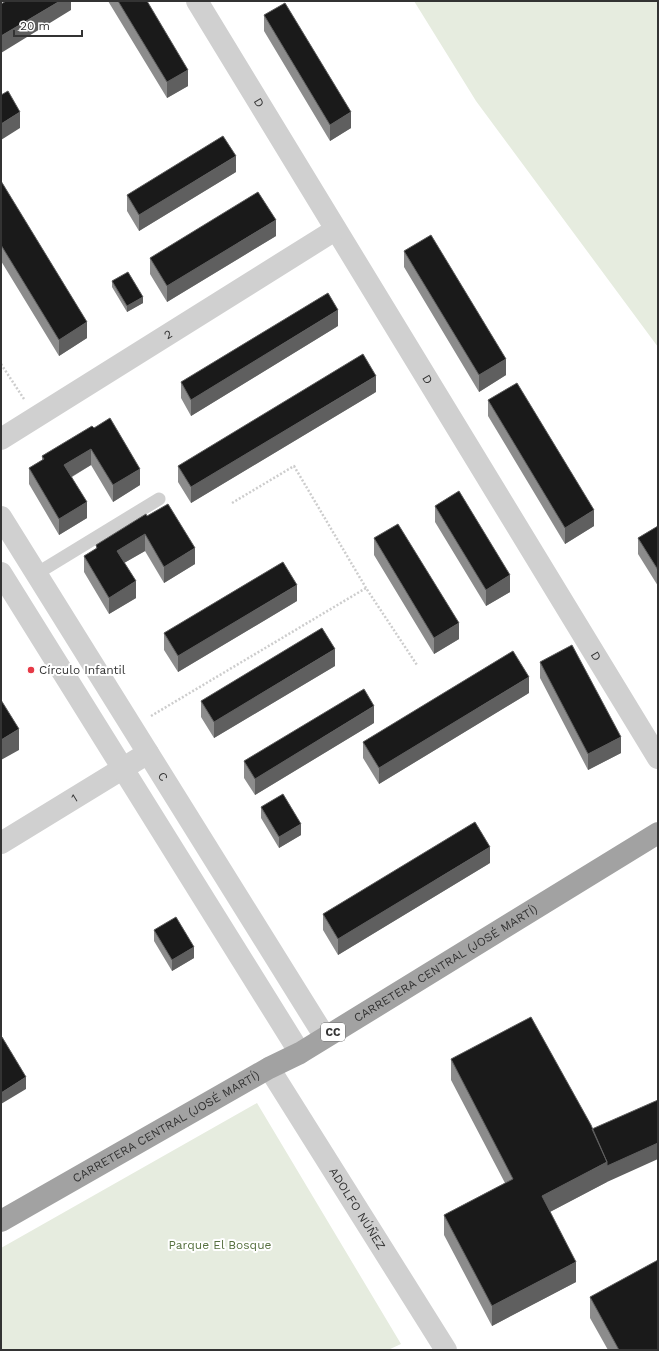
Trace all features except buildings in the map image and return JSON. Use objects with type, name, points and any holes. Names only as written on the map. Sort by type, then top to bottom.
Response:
[{"type":"highway","name":"CARRETERA CENTRAL (JOSÉ MARTÍ)","points":[[1,1221],[269,1068],[300,1052],[658,833]]},
{"type":"street","name":"D","points":[[197,1],[335,230],[558,592],[658,758]]},
{"type":"street","name":"2","points":[[1,439],[35,416],[335,230]]},
{"type":"street","name":"C","points":[[1,517],[325,1037]]},
{"type":"street","points":[[1,573],[300,1052]]},
{"type":"street","name":"1","points":[[1,843],[148,753]]},
{"type":"street","name":"ADOLFO NÚÑEZ","points":[[269,1068],[446,1350]]},
{"type":"lane","points":[[36,574],[159,499]]},
{"type":"path","points":[[1,364],[35,416]]},
{"type":"path","points":[[232,502],[294,466],[366,588],[417,665]]},
{"type":"path","points":[[132,727],[366,588]]},
{"type":"green space","points":[[414,1],[658,1],[658,347],[476,101]]},
{"type":"green space","name":"Parque El Bosque","points":[[257,1103],[401,1344],[388,1350],[1,1350],[1,1248]]},
{"type":"place","name":"Círculo Infantil","points":[[31,670]]}]
